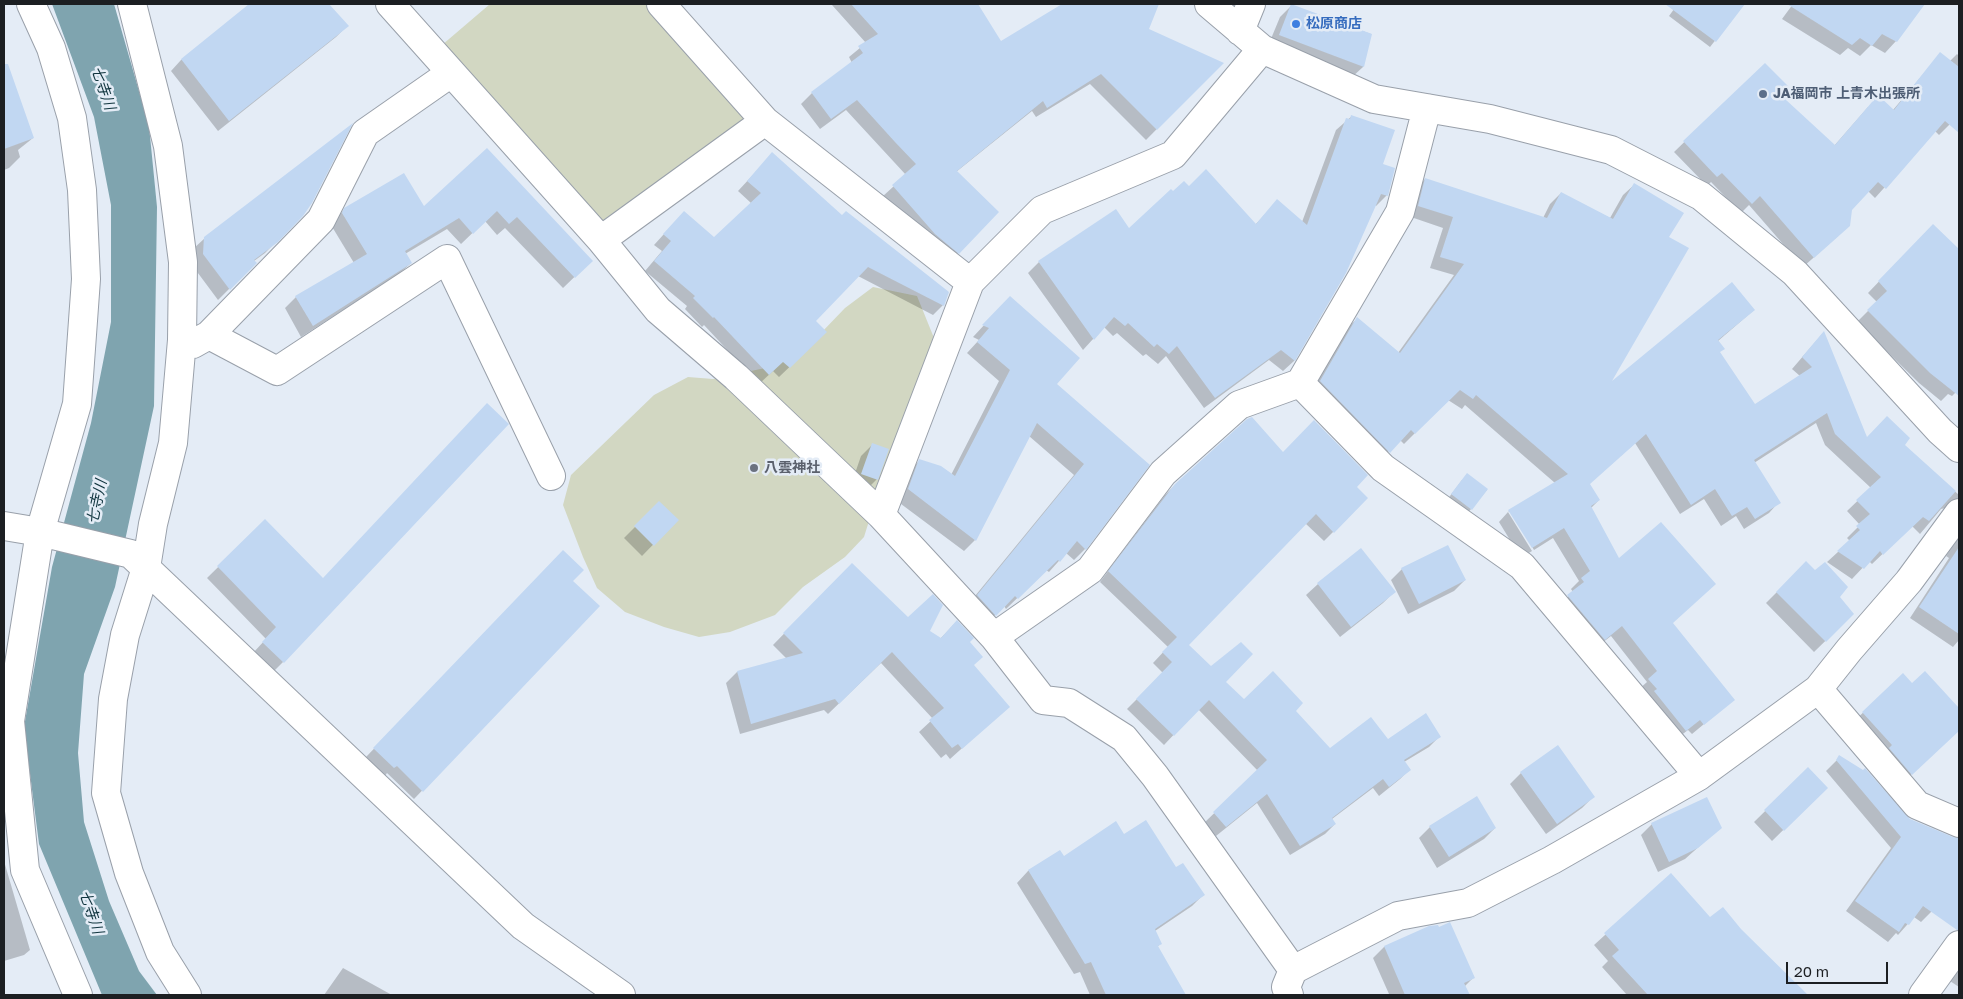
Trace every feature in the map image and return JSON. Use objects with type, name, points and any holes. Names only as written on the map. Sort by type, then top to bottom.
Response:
[{"type":"street","points":[[31,4],[51,48],[72,118],[82,190],[86,278],[77,404],[10,721],[25,870],[78,995]]},
{"type":"street","points":[[132,4],[168,146],[183,262],[181,351],[173,443],[153,524],[138,561],[113,699],[106,793],[129,873],[160,952],[187,995]]},
{"type":"street","points":[[390,4],[601,240],[658,310],[736,377],[881,515],[994,636],[1043,700],[1069,704],[1124,738],[1155,776],[1291,983],[1398,916],[1468,903],[1552,860],[1699,776],[1818,689],[1908,581],[1959,513]]},
{"type":"street","points":[[660,4],[765,122],[970,282]]},
{"type":"street","points":[[1209,4],[1262,49],[1374,99],[1490,119],[1611,150],[1701,196],[1795,273],[1940,431],[1959,448]]},
{"type":"street","points":[[1240,31],[1251,4]]},
{"type":"street","points":[[881,515],[970,282],[1042,210],[1173,155],[1262,49]]},
{"type":"street","points":[[181,351],[209,335],[321,220],[365,133],[451,73]]},
{"type":"street","points":[[994,636],[1090,570],[1163,473],[1239,405],[1300,383],[1400,212],[1427,108]]},
{"type":"street","points":[[601,240],[765,122]]},
{"type":"street","points":[[209,335],[277,371],[447,259],[551,476]]},
{"type":"street","points":[[1300,383],[1384,468],[1522,566],[1699,776]]},
{"type":"street","points":[[4,526],[49,535],[138,561],[523,926],[621,995]]},
{"type":"street","points":[[1818,689],[1917,805],[1959,823]]},
{"type":"street","points":[[1923,995],[1959,945]]},
{"type":"green space","points":[[490,4],[647,4],[747,118],[602,221],[442,45]]},
{"type":"green space","points":[[873,287],[917,296],[934,338],[921,379],[882,479],[864,537],[845,557],[803,587],[775,615],[730,632],[699,637],[664,627],[625,612],[597,588],[583,557],[563,505],[571,475],[654,395],[688,377],[713,379],[765,368],[820,334],[845,308]]},
{"type":"water","name":"七寺川","points":[[52,4],[114,4],[149,126],[157,207],[154,406],[115,587],[84,674],[78,753],[84,822],[109,901],[139,971],[157,995],[102,995],[39,844],[24,727],[52,567],[91,423],[111,322],[111,205],[94,117]]},
{"type":"building","points":[[249,4],[329,4],[349,26],[229,121],[181,59]]},
{"type":"building","points":[[851,4],[978,4],[1001,41],[1062,4],[1159,4],[1149,29],[1224,63],[1157,130],[1101,74],[1047,108],[1043,101],[957,171],[999,212],[959,254],[935,234],[892,185],[916,164],[857,100],[831,119],[811,92],[863,53],[858,46],[878,34]]},
{"type":"building","points":[[1291,4],[1372,34],[1364,67],[1279,35]]},
{"type":"building","points":[[1665,4],[1745,4],[1716,42]]},
{"type":"building","points":[[1787,4],[1925,4],[1897,42],[1882,34],[1872,46],[1860,38],[1852,45]]},
{"type":"building","points":[[1940,52],[1959,67],[1959,133],[1945,121],[1886,189],[1878,182],[1852,210],[1850,226],[1814,258],[1760,196],[1752,204],[1722,173],[1717,177],[1683,141],[1765,63],[1793,91],[1785,99],[1835,145],[1878,95],[1894,110]]},
{"type":"building","points":[[4,64],[8,64],[34,138],[4,149]]},
{"type":"building","points":[[1351,115],[1395,130],[1383,164],[1395,168],[1388,196],[1381,194],[1346,273],[1295,361],[1281,350],[1215,398],[1177,346],[1169,354],[1157,344],[1154,347],[1128,323],[1125,326],[1114,317],[1094,340],[1038,261],[1116,209],[1129,228],[1171,189],[1173,191],[1184,181],[1189,186],[1206,169],[1256,224],[1277,199],[1307,225],[1346,118],[1350,119]]},
{"type":"building","points":[[353,123],[312,203],[303,216],[278,242],[254,260],[257,263],[230,290],[203,254],[204,237]]},
{"type":"building","points":[[487,148],[593,261],[575,278],[517,217],[509,224],[497,211],[473,234],[459,218],[405,251],[412,263],[313,326],[295,296],[367,254],[342,213],[344,208],[404,173],[424,206]]},
{"type":"building","points":[[772,152],[842,215],[846,211],[949,292],[944,306],[868,267],[816,321],[827,332],[790,368],[783,362],[769,375],[714,317],[693,298],[695,296],[654,261],[671,241],[663,234],[684,211],[714,237],[761,193],[747,181]]},
{"type":"building","points":[[1425,178],[1547,218],[1561,192],[1613,219],[1634,183],[1684,213],[1669,237],[1689,248],[1612,381],[1732,282],[1755,310],[1718,340],[1725,349],[1720,352],[1755,404],[1812,367],[1802,357],[1824,331],[1867,437],[1887,416],[1910,438],[1905,445],[1956,491],[1929,521],[1923,517],[1883,555],[1880,551],[1864,569],[1837,551],[1860,530],[1856,526],[1870,514],[1856,500],[1881,477],[1835,434],[1827,413],[1754,460],[1781,503],[1755,519],[1747,507],[1732,516],[1715,489],[1691,505],[1646,434],[1590,484],[1600,500],[1591,506],[1619,558],[1661,522],[1716,584],[1673,623],[1735,700],[1704,725],[1700,720],[1686,731],[1654,691],[1657,689],[1648,679],[1657,671],[1622,626],[1605,640],[1567,595],[1584,582],[1581,578],[1590,571],[1564,528],[1532,548],[1508,510],[1568,474],[1476,395],[1473,399],[1460,390],[1415,434],[1411,430],[1390,453],[1320,381],[1357,317],[1400,353],[1464,264],[1440,257],[1453,217],[1418,206]]},
{"type":"building","points":[[1933,224],[1959,249],[1959,396],[1930,373],[1867,310],[1887,291],[1878,281]]},
{"type":"building","points":[[1010,296],[1080,358],[1057,384],[1150,465],[1086,550],[1077,541],[1060,562],[1058,560],[1018,599],[1015,596],[996,616],[977,595],[1084,464],[1037,423],[976,541],[908,489],[919,459],[941,466],[955,476],[1010,370],[977,342],[989,328],[982,325]]},
{"type":"building","points":[[487,403],[509,424],[284,663],[262,642],[276,627],[217,566],[265,519],[323,578]]},
{"type":"building","points":[[1252,417],[1283,452],[1314,420],[1368,475],[1357,487],[1368,498],[1334,533],[1316,514],[1189,645],[1211,666],[1241,642],[1253,654],[1226,682],[1244,699],[1273,671],[1303,703],[1296,711],[1330,748],[1371,717],[1388,739],[1426,713],[1441,737],[1404,760],[1411,770],[1389,787],[1383,779],[1332,818],[1336,824],[1300,846],[1267,794],[1226,827],[1213,812],[1267,760],[1209,700],[1174,736],[1136,699],[1172,662],[1162,652],[1177,637],[1108,571],[1175,484],[1247,419]]},
{"type":"building","points":[[872,443],[889,449],[878,480],[861,474]]},
{"type":"building","points":[[1467,473],[1488,489],[1472,510],[1451,494]]},
{"type":"building","points":[[659,501],[679,520],[654,546],[634,526]]},
{"type":"building","points":[[1448,545],[1466,580],[1419,604],[1401,568]]},
{"type":"building","points":[[1959,547],[1959,634],[1919,607]]},
{"type":"building","points":[[1361,548],[1396,592],[1351,627],[1317,583]]},
{"type":"building","points":[[563,550],[584,570],[573,581],[600,606],[423,792],[397,766],[394,768],[373,748]]},
{"type":"building","points":[[1806,561],[1815,570],[1825,562],[1848,587],[1840,597],[1854,614],[1826,642],[1776,592]]},
{"type":"building","points":[[852,563],[908,617],[933,594],[943,605],[930,631],[941,638],[957,620],[974,638],[970,642],[983,657],[974,665],[1010,707],[962,749],[958,744],[952,748],[929,720],[944,708],[892,652],[839,704],[835,699],[751,724],[737,671],[803,653],[783,633]]},
{"type":"building","points":[[1925,671],[1959,708],[1959,731],[1912,775],[1889,748],[1892,745],[1862,712],[1903,673],[1912,683]]},
{"type":"building","points":[[1558,745],[1595,797],[1557,824],[1520,772]]},
{"type":"building","points":[[1839,755],[1863,770],[1865,768],[1910,819],[1959,838],[1959,930],[1923,906],[1909,925],[1905,923],[1899,932],[1855,901],[1901,837],[1836,760]]},
{"type":"building","points":[[1808,767],[1828,788],[1784,831],[1764,810]]},
{"type":"building","points":[[1477,796],[1496,828],[1449,857],[1429,826]]},
{"type":"building","points":[[1707,797],[1722,828],[1698,848],[1669,862],[1651,823]]},
{"type":"building","points":[[1146,820],[1176,867],[1183,863],[1205,895],[1155,929],[1162,944],[1158,946],[1186,995],[1106,995],[1091,962],[1085,964],[1028,870],[1060,850],[1064,856],[1116,821],[1124,834]]},
{"type":"building","points":[[1671,873],[1710,917],[1723,907],[1741,929],[1808,995],[1648,995],[1612,956],[1619,950],[1604,933]]},
{"type":"building","points":[[1450,922],[1475,978],[1464,983],[1470,995],[1405,995],[1384,946],[1429,926],[1438,925],[1439,927]]},
{"type":"place","name":"松原商店","points":[[1296,24]]},
{"type":"place","name":"JA福岡市 上青木出張所","points":[[1763,94]]},
{"type":"place","name":"八雲神社","points":[[754,468]]}]
